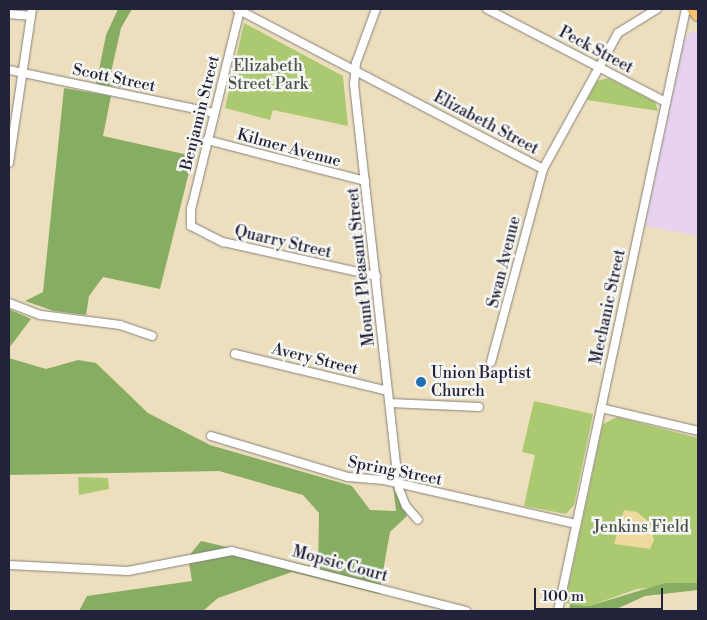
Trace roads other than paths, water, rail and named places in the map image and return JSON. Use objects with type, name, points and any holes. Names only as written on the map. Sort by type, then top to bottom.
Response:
[{"type":"main road","points":[[693,9],[698,15]]},
{"type":"street","name":"Mount Pleasant Street","points":[[376,9],[355,70],[365,182],[399,484],[404,504],[418,520]]},
{"type":"street","name":"Peck Street","points":[[487,9],[666,102]]},
{"type":"street","name":"Elizabeth Street","points":[[238,10],[543,169],[620,31],[657,9]]},
{"type":"street","name":"Mechanic Street","points":[[558,611],[686,9]]},
{"type":"street","name":"Benjamin Street","points":[[190,222],[207,140],[238,10]]},
{"type":"street","points":[[9,14],[31,12],[9,164]]},
{"type":"street","name":"Scott Street","points":[[9,70],[214,113]]},
{"type":"street","name":"Kilmer Avenue","points":[[207,140],[365,182]]},
{"type":"street","name":"Swan Avenue","points":[[491,362],[543,169]]},
{"type":"street","name":"Quarry Street","points":[[190,222],[199,233],[220,241],[376,276]]},
{"type":"street","points":[[9,303],[41,315],[120,325],[152,336]]},
{"type":"street","name":"Avery Street","points":[[235,354],[388,391]]},
{"type":"street","points":[[390,403],[479,407]]},
{"type":"street","points":[[601,408],[698,431]]},
{"type":"street","name":"Spring Street","points":[[211,436],[348,477],[399,484],[576,524]]},
{"type":"street","name":"Mopsic Court","points":[[9,565],[128,572],[206,556],[240,552],[466,611]]},
{"type":"place","name":"Union Baptist Church","points":[[421,382]]},
{"type":"park label","name":"Elizabeth Street Park","points":[[268,75]]},
{"type":"park label","name":"Jenkins Field","points":[[641,527]]}]
